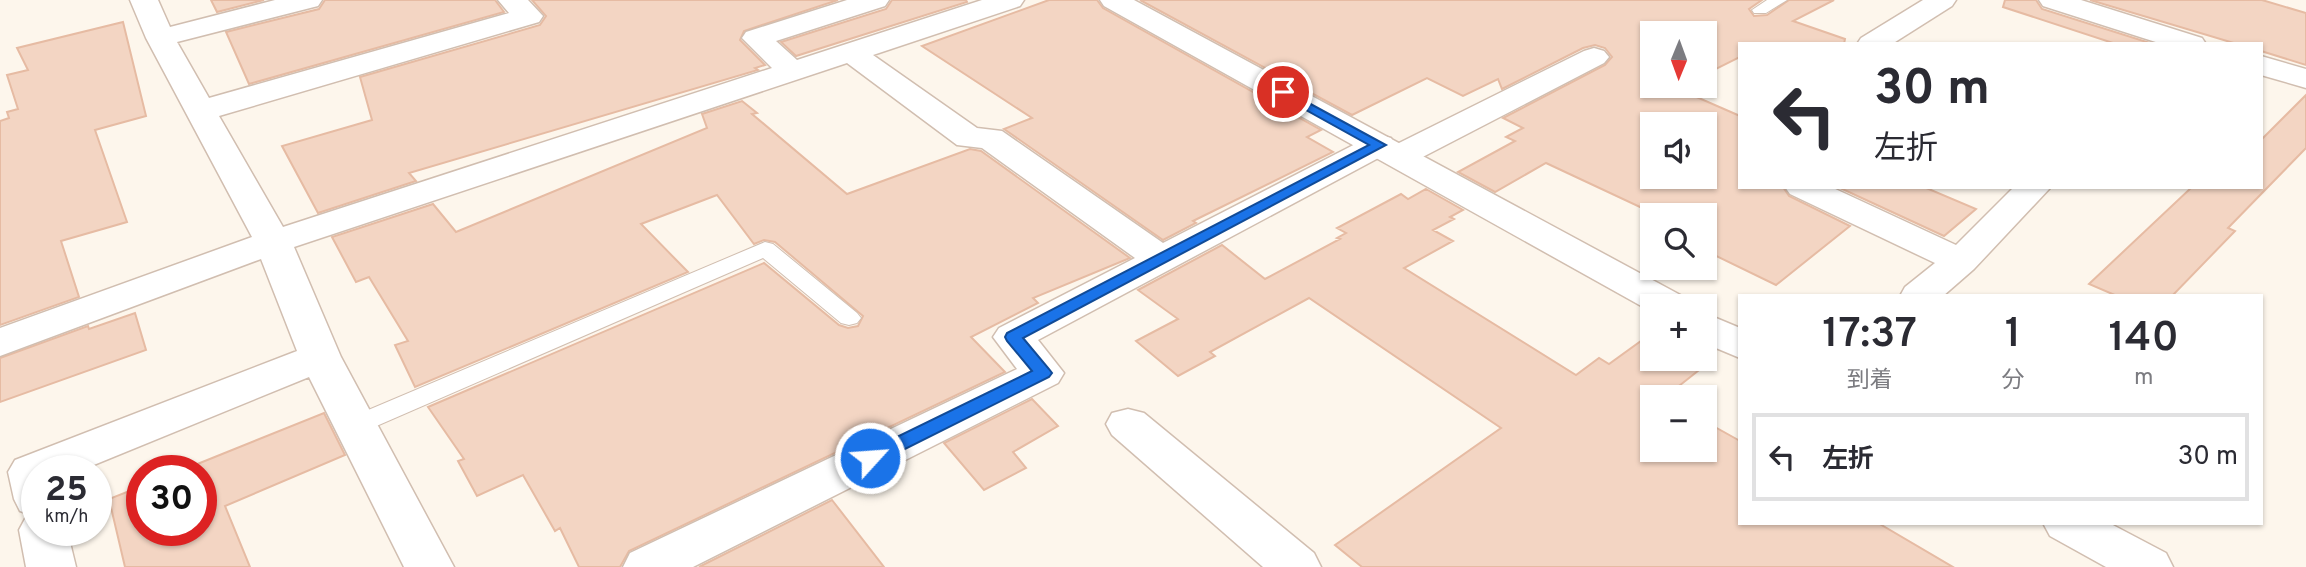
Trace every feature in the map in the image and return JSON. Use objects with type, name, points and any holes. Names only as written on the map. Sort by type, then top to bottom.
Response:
[{"type":"street","points":[[144,0],[160,38],[273,242],[320,357],[429,567]]},
{"type":"street","points":[[160,38],[308,0]]},
{"type":"street","points":[[201,111],[529,16],[512,0]]},
{"type":"street","points":[[793,72],[756,38],[875,0]]},
{"type":"street","points":[[0,343],[273,242],[1010,0]]},
{"type":"street","points":[[1114,0],[1648,294]]},
{"type":"street","points":[[1874,42],[1942,0]]},
{"type":"street","points":[[2064,1],[2186,42]]},
{"type":"street","points":[[852,53],[969,138],[990,138],[1163,260]]},
{"type":"street","points":[[648,567],[1043,373],[1013,337],[1163,260],[1390,150],[1594,57]]},
{"type":"street","points":[[2263,66],[2306,79]]},
{"type":"street","points":[[1806,189],[1961,261]]},
{"type":"street","points":[[1921,294],[1961,261],[2032,189]]},
{"type":"street","points":[[1717,333],[1738,344]]},
{"type":"street","points":[[74,455],[320,357]]},
{"type":"street","points":[[1128,424],[1296,567]]},
{"type":"street","points":[[2071,525],[2148,567]]},
{"type":"street","points":[[46,546],[51,567]]},
{"type":"lane","points":[[1760,10],[1779,0]]},
{"type":"lane","points":[[356,425],[765,249],[849,318]]},
{"type":"building","points":[[211,0],[264,0],[217,12]]},
{"type":"building","points":[[325,0],[495,0],[504,12],[249,84],[226,32],[319,9]]},
{"type":"building","points":[[532,0],[838,0],[744,31],[740,40],[765,65],[755,68],[758,70],[409,173],[416,181],[318,213],[282,146],[372,120],[360,77],[540,25],[546,16]]},
{"type":"building","points":[[892,0],[967,2],[796,56],[781,42],[886,9]]},
{"type":"building","points":[[1049,0],[1097,0],[1103,8],[1321,130],[1307,137],[1333,152],[1193,221],[1196,223],[1163,240],[1004,129],[1032,118],[922,46]]},
{"type":"building","points":[[1140,0],[1762,0],[1749,9],[1754,16],[1767,15],[1789,0],[1834,0],[1793,21],[1845,39],[1844,42],[1738,42],[1738,58],[1717,68],[1717,21],[1640,21],[1640,98],[1699,98],[1738,115],[1738,189],[1784,189],[1789,196],[1850,226],[1776,285],[1717,256],[1717,203],[1640,203],[1640,207],[1546,163],[1495,192],[1458,172],[1515,141],[1506,137],[1523,128],[1503,118],[1605,65],[1612,57],[1605,48],[1595,45],[1583,48],[1502,89],[1498,79],[1463,96],[1427,78],[1352,115]]},
{"type":"building","points":[[2005,0],[2036,0],[2042,9],[2147,42],[2110,42],[2003,7]]},
{"type":"building","points":[[2090,0],[2262,0],[2306,13],[2306,65],[2263,52],[2263,42],[2230,42]]},
{"type":"building","points":[[123,22],[146,116],[95,130],[127,222],[61,241],[79,297],[0,325],[0,121],[9,118],[7,112],[18,109],[7,75],[28,70],[17,48]]},
{"type":"building","points":[[2306,95],[2306,148],[2228,228],[2235,231],[2174,294],[2112,294],[2089,284],[2190,189],[2263,189],[2263,138]]},
{"type":"building","points":[[742,101],[757,113],[752,114],[847,194],[970,149],[981,151],[1130,258],[1033,298],[1038,303],[971,337],[1005,372],[629,551],[620,567],[579,567],[560,528],[555,531],[523,475],[477,496],[458,461],[464,459],[428,407],[764,263],[839,325],[848,328],[858,326],[863,316],[775,242],[764,240],[754,244],[717,195],[641,224],[688,272],[415,387],[395,345],[408,341],[369,277],[356,282],[332,237],[433,204],[456,232],[707,128],[702,114]]},
{"type":"building","points":[[1426,189],[1463,210],[1450,217],[1454,219],[1433,230],[1453,241],[1404,268],[1576,375],[1599,358],[1609,364],[1640,342],[1640,371],[1698,371],[1680,385],[1640,385],[1640,462],[1717,462],[1717,428],[1738,440],[1738,525],[1881,525],[1953,567],[1362,567],[1335,545],[1501,428],[1309,298],[1210,352],[1215,356],[1178,376],[1136,341],[1178,319],[1138,290],[1222,245],[1265,279],[1340,239],[1337,238],[1346,233],[1337,228],[1401,194],[1408,199]]},
{"type":"building","points":[[1842,189],[1929,189],[1976,209],[1944,236]]},
{"type":"building","points":[[135,313],[146,350],[0,402],[0,358],[88,326],[89,329]]},
{"type":"building","points":[[1032,399],[1058,426],[1013,452],[1026,468],[984,490],[944,443]]},
{"type":"building","points":[[324,413],[345,455],[225,506],[250,567],[125,567],[112,512],[112,498],[126,492],[126,546],[217,546],[217,456]]},
{"type":"building","points":[[832,500],[884,567],[699,567]]},
{"type":"route","points":[[870,458],[1043,373],[1013,337],[1379,145],[1283,92]]}]
